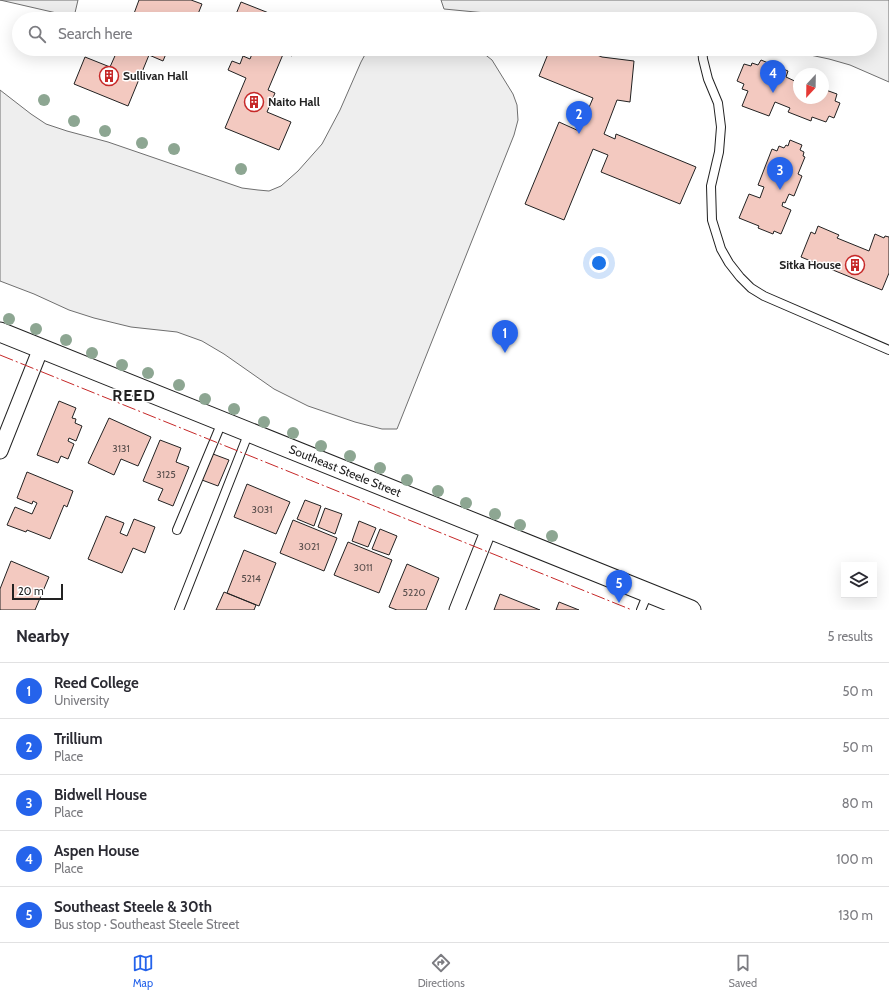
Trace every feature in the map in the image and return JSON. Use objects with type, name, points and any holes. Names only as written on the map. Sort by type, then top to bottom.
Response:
[{"type":"street","name":"Southeast Steele Street","points":[[0,332],[685,609]]},
{"type":"street","points":[[0,451],[41,348]]},
{"type":"street","points":[[457,610],[489,529]]},
{"type":"lane","points":[[703,56],[708,79],[718,103],[721,127],[719,152],[711,186],[712,220],[721,249],[729,263],[751,288],[764,296],[889,350]]},
{"type":"lane","points":[[177,530],[222,422]]},
{"type":"lane","points":[[179,610],[249,432]]},
{"type":"lane","points":[[641,610],[648,593]]},
{"type":"shaded area","points":[[0,0],[78,0],[75,12],[52,12]]},
{"type":"shaded area","points":[[441,0],[889,0],[889,82],[850,65],[815,56],[877,56],[877,12],[476,12],[444,9]]},
{"type":"shaded area","points":[[364,56],[487,56],[492,60],[513,94],[517,105],[518,120],[514,135],[397,429],[382,429],[355,422],[308,406],[274,389],[224,354],[202,341],[177,332],[131,327],[94,318],[69,310],[0,281],[0,90],[46,124],[108,142],[242,188],[269,191],[281,186],[298,171],[322,144],[340,110]]},
{"type":"building","points":[[139,0],[191,0],[202,4],[199,12],[135,12]]},
{"type":"building","points":[[241,2],[266,12],[237,12]]},
{"type":"building","name":"Sullivan Hall","points":[[115,56],[149,56],[128,106],[74,84],[85,57],[110,67]]},
{"type":"building","name":"Sullivan Hall","points":[[151,56],[165,56],[163,61]]},
{"type":"building","name":"Naito Hall","points":[[243,56],[250,59],[251,56],[282,56],[268,90],[275,93],[267,112],[291,122],[279,150],[225,128],[246,78],[228,70],[232,61],[240,64]]},
{"type":"building","points":[[547,56],[600,56],[634,61],[630,102],[617,100],[604,134],[615,139],[616,134],[696,167],[680,204],[601,172],[608,155],[593,149],[564,220],[525,204],[559,122],[579,131],[593,98],[539,76]]},
{"type":"building","points":[[761,60],[788,71],[786,77],[793,80],[793,104],[829,104],[829,91],[837,94],[835,101],[840,103],[834,118],[829,116],[826,122],[812,117],[811,121],[788,112],[790,108],[775,102],[769,116],[742,106],[748,91],[742,89],[744,84],[737,81],[744,64],[751,66],[752,63],[758,65]]},
{"type":"building","points":[[790,140],[802,145],[800,150],[804,152],[803,156],[805,157],[798,174],[802,176],[794,196],[789,194],[785,203],[783,202],[782,206],[791,210],[781,234],[774,231],[773,234],[758,228],[759,226],[739,218],[749,194],[760,198],[764,187],[758,185],[772,149],[777,151],[779,146],[784,148],[786,145],[788,146]]},
{"type":"building","name":"Sitka House","points":[[818,226],[839,235],[837,238],[869,251],[875,234],[884,238],[885,236],[889,237],[889,273],[882,290],[801,257],[811,232],[815,234]]},
{"type":"building","points":[[59,401],[76,408],[72,418],[76,419],[75,423],[82,426],[76,441],[69,438],[68,441],[74,444],[68,459],[61,456],[58,463],[37,455]]},
{"type":"building","points":[[109,418],[151,437],[138,466],[121,459],[114,475],[88,463]]},
{"type":"building","points":[[160,440],[181,448],[176,462],[189,467],[173,506],[158,500],[163,489],[143,481]]},
{"type":"building","points":[[213,454],[229,460],[218,486],[202,480]]},
{"type":"building","points":[[27,472],[73,491],[67,507],[64,505],[50,539],[27,530],[26,532],[7,525],[15,507],[32,514],[37,503],[33,501],[32,504],[17,498]]},
{"type":"building","points":[[247,484],[290,502],[276,534],[234,517]]},
{"type":"building","points":[[305,500],[321,506],[314,526],[297,519]]},
{"type":"building","points":[[325,508],[342,514],[335,534],[318,527]]},
{"type":"building","points":[[106,516],[124,523],[120,533],[127,536],[134,519],[155,527],[145,553],[133,548],[122,573],[88,559]]},
{"type":"building","points":[[293,520],[337,538],[324,571],[280,553]]},
{"type":"building","points":[[359,521],[376,528],[368,547],[352,541]]},
{"type":"building","points":[[380,529],[397,536],[389,555],[372,549]]},
{"type":"building","points":[[348,542],[392,560],[379,593],[334,575]]},
{"type":"building","points":[[244,550],[276,563],[259,606],[227,593]]},
{"type":"building","points":[[11,561],[49,577],[35,610],[0,610],[0,589]]},
{"type":"building","points":[[407,564],[439,578],[426,610],[397,610],[389,607]]},
{"type":"building","points":[[224,592],[256,605],[254,610],[216,610]]},
{"type":"building","points":[[500,594],[540,610],[494,610]]},
{"type":"building","points":[[559,602],[579,610],[556,610]]},
{"type":"power","points":[[0,355],[632,610]]},
{"type":"place","name":"Sullivan Hall","points":[[109,76]]},
{"type":"place","name":"Aspen House","points":[[773,93]]},
{"type":"place","name":"Naito Hall","points":[[254,102]]},
{"type":"place","name":"Trillium","points":[[579,134]]},
{"type":"place","name":"Bidwell House","points":[[780,190]]},
{"type":"place","name":"Sitka House","points":[[855,265]]},
{"type":"place","name":"Reed College","points":[[505,353]]},
{"type":"place","name":"Southeast Steele & 30th","points":[[619,603]]},
{"type":"district","name":"REED","points":[[134,395]]}]
